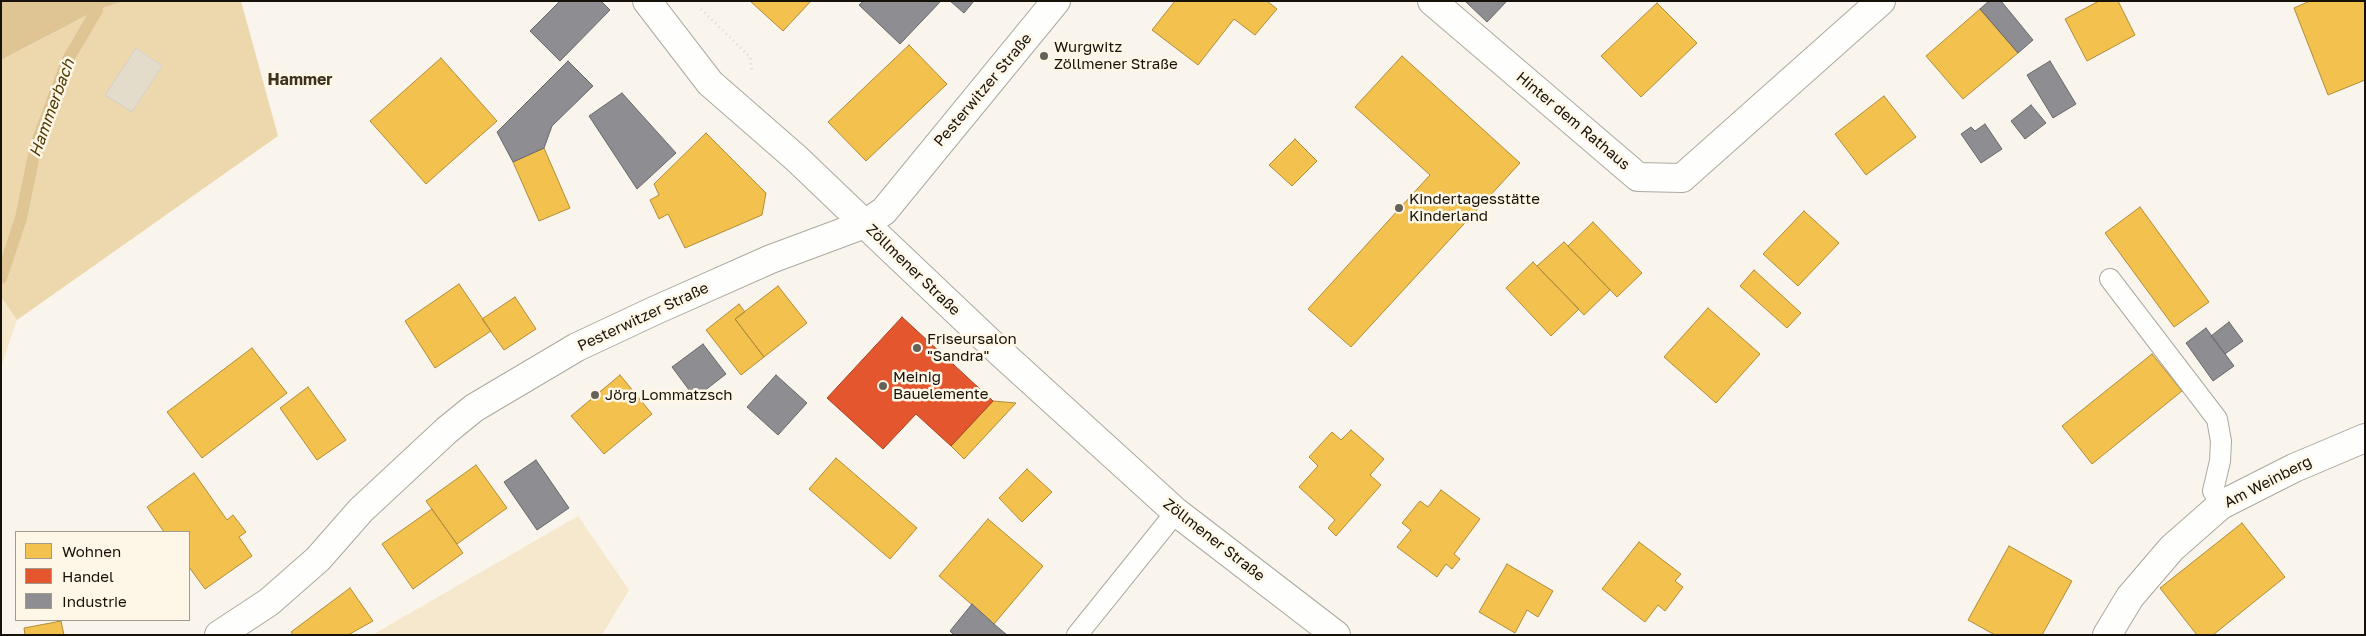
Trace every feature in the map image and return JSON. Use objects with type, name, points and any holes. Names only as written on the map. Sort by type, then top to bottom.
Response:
[{"type":"street","name":"Zöllmener Straße","points":[[647,1],[710,83],[796,158],[1001,353],[1176,512],[1336,635]]},
{"type":"street","name":"Pesterwitzer Straße","points":[[219,635],[269,602],[318,559],[361,510],[446,430],[474,408],[578,348],[663,307],[770,259],[865,224],[884,211],[1056,1]]},
{"type":"street","name":"Hinter dem Rathaus","points":[[1432,1],[1638,177],[1682,178],[1881,1]]},
{"type":"street","name":"Am Weinberg","points":[[2107,635],[2130,597],[2172,548],[2221,505],[2294,468],[2365,438]]},
{"type":"lane","points":[[2110,279],[2217,419],[2221,441],[2220,462],[2213,490],[2221,505]]},
{"type":"lane","points":[[1077,635],[1176,512]]},
{"type":"path","points":[[699,8],[750,57],[752,76]]},
{"type":"shaded area","points":[[1,1],[124,1],[97,10],[1,60]]},
{"type":"shaded area","points":[[124,1],[241,1],[278,136],[17,320],[1,297],[1,60],[97,10]],"holes":[[[136,48],[162,66],[132,112]]]},
{"type":"shaded area","points":[[1,297],[17,320],[1,367]]},
{"type":"shaded area","points":[[578,516],[629,590],[602,635],[372,635]]},
{"type":"building: Wohnen","points":[[750,1],[811,1],[783,31]]},
{"type":"building: Wohnen","points":[[1175,1],[1267,1],[1277,9],[1255,35],[1234,19],[1198,65],[1152,30]]},
{"type":"building: Wohnen","points":[[2099,1],[2118,1],[2135,35],[2087,61],[2065,19]]},
{"type":"building: Wohnen","points":[[2310,1],[2365,1],[2365,80],[2328,95],[2294,8]]},
{"type":"building: Wohnen","points":[[1657,3],[1697,43],[1641,97],[1601,56]]},
{"type":"building: Wohnen","points":[[1980,9],[2018,53],[1963,99],[1926,56]]},
{"type":"building: Wohnen","points":[[909,45],[947,84],[866,161],[828,122]]},
{"type":"building: Wohnen","points":[[1402,56],[1520,163],[1351,347],[1308,309],[1430,175],[1355,107]]},
{"type":"building: Wohnen","points":[[441,58],[497,121],[426,184],[370,121]]},
{"type":"building: Wohnen","points":[[1884,96],[1916,137],[1866,175],[1835,134]]},
{"type":"building: Wohnen","points":[[706,133],[766,193],[762,215],[685,248],[668,214],[659,219],[650,200],[659,195],[654,184]]},
{"type":"building: Wohnen","points":[[1295,139],[1317,161],[1292,186],[1269,165]]},
{"type":"building: Wohnen","points":[[544,148],[570,208],[539,221],[513,162]]},
{"type":"building: Wohnen","points":[[2140,207],[2209,302],[2174,327],[2105,233]]},
{"type":"building: Wohnen","points":[[1804,211],[1839,243],[1798,286],[1763,254]]},
{"type":"building: Wohnen","points":[[1593,222],[1642,273],[1617,297],[1568,246]]},
{"type":"building: Wohnen","points":[[1564,242],[1610,290],[1584,315],[1537,266]]},
{"type":"building: Wohnen","points":[[1533,262],[1579,309],[1551,336],[1506,288]]},
{"type":"building: Wohnen","points":[[1754,270],[1801,313],[1787,328],[1740,286]]},
{"type":"building: Wohnen","points":[[459,284],[491,331],[435,368],[405,321]]},
{"type":"building: Wohnen","points":[[778,286],[807,323],[764,357],[735,319]]},
{"type":"building: Wohnen","points":[[515,297],[536,329],[504,350],[482,319]]},
{"type":"building: Wohnen","points":[[739,304],[745,312],[735,319],[764,357],[741,375],[706,330]]},
{"type":"building: Wohnen","points":[[1708,308],[1760,354],[1716,403],[1664,357]]},
{"type":"building: Wohnen","points":[[252,348],[287,393],[202,458],[167,412]]},
{"type":"building: Wohnen","points":[[2152,354],[2182,391],[2092,464],[2062,426]]},
{"type":"building: Wohnen","points":[[620,375],[652,414],[604,454],[571,416]]},
{"type":"building: Wohnen","points":[[308,387],[346,440],[317,460],[280,408]]},
{"type":"building: Wohnen","points":[[993,401],[1016,403],[964,459],[951,446]]},
{"type":"building: Wohnen","points":[[1351,430],[1384,459],[1370,475],[1381,485],[1336,536],[1328,528],[1335,520],[1299,487],[1318,466],[1309,457],[1332,432],[1341,440]]},
{"type":"building: Wohnen","points":[[836,458],[917,528],[890,559],[809,489]]},
{"type":"building: Wohnen","points":[[476,465],[507,508],[457,544],[426,501]]},
{"type":"building: Wohnen","points":[[1027,469],[1052,492],[1022,522],[999,498]]},
{"type":"building: Wohnen","points":[[194,473],[227,520],[233,515],[246,532],[239,537],[252,556],[205,589],[190,568],[190,531],[163,531],[147,507]]},
{"type":"building: Wohnen","points":[[1441,490],[1480,519],[1454,554],[1460,559],[1452,569],[1446,564],[1437,577],[1397,547],[1411,530],[1402,523],[1420,501],[1428,507]]},
{"type":"building: Wohnen","points":[[432,509],[463,553],[413,589],[382,544]]},
{"type":"building: Wohnen","points":[[988,519],[1043,566],[994,624],[939,576]]},
{"type":"building: Wohnen","points":[[2242,523],[2285,577],[2213,635],[2197,635],[2160,588]]},
{"type":"building: Wohnen","points":[[1639,542],[1681,574],[1675,581],[1683,587],[1665,611],[1658,605],[1645,622],[1602,589]]},
{"type":"building: Wohnen","points":[[2009,546],[2072,581],[2042,635],[1995,635],[1968,620]]},
{"type":"building: Wohnen","points":[[1507,564],[1553,591],[1538,617],[1527,610],[1515,633],[1479,612]]},
{"type":"building: Wohnen","points":[[350,588],[373,621],[348,635],[293,635],[291,632]]},
{"type":"building: Wohnen","points":[[61,621],[64,635],[25,635],[24,628]]},
{"type":"building: Handel","points":[[902,317],[993,401],[951,446],[916,414],[883,449],[827,398]]},
{"type":"building: Industrie","points":[[560,1],[601,1],[610,10],[560,61],[530,31]]},
{"type":"building: Industrie","points":[[863,1],[941,1],[900,44],[859,5]]},
{"type":"building: Industrie","points":[[950,1],[974,1],[964,13]]},
{"type":"building: Industrie","points":[[1465,1],[1507,1],[1487,22]]},
{"type":"building: Industrie","points":[[1989,1],[2001,1],[2033,40],[2018,53],[1980,9]]},
{"type":"building: Industrie","points":[[568,61],[593,86],[552,126],[544,148],[513,162],[497,132]]},
{"type":"building: Industrie","points":[[2050,61],[2076,104],[2053,118],[2027,75]]},
{"type":"building: Industrie","points":[[622,93],[676,153],[637,189],[589,116]]},
{"type":"building: Industrie","points":[[2031,105],[2046,123],[2025,139],[2011,121]]},
{"type":"building: Industrie","points":[[1985,124],[2002,149],[1981,163],[1961,134],[1971,127],[1975,131]]},
{"type":"building: Industrie","points":[[2229,322],[2243,341],[2225,354],[2211,336]]},
{"type":"building: Industrie","points":[[2206,328],[2234,366],[2213,381],[2186,343]]},
{"type":"building: Industrie","points":[[703,344],[726,374],[695,398],[672,367]]},
{"type":"building: Industrie","points":[[776,375],[807,403],[778,435],[747,407]]},
{"type":"building: Industrie","points":[[536,460],[569,508],[537,530],[504,482]]},
{"type":"building: Industrie","points":[[972,604],[1007,635],[954,635],[950,631]]},
{"type":"building: Sonstige","points":[[136,48],[162,66],[132,112],[105,95]]},
{"type":"waterway","name":"Hammerbach","points":[[1,278],[21,218],[36,145],[67,61],[97,10],[97,1]]},
{"type":"place","name":"Wurgwitz Zöllmener Straße","points":[[1044,56]]},
{"type":"place","name":"Kindertagesstätte Kinderland","points":[[1399,208]]},
{"type":"place","name":"Friseursalon \"Sandra\"","points":[[917,348]]},
{"type":"place","name":"Meinig Bauelemente","points":[[883,386]]},
{"type":"place","name":"Jörg Lommatzsch","points":[[595,395]]},
{"type":"district","name":"Hammer","points":[[300,80]]}]
